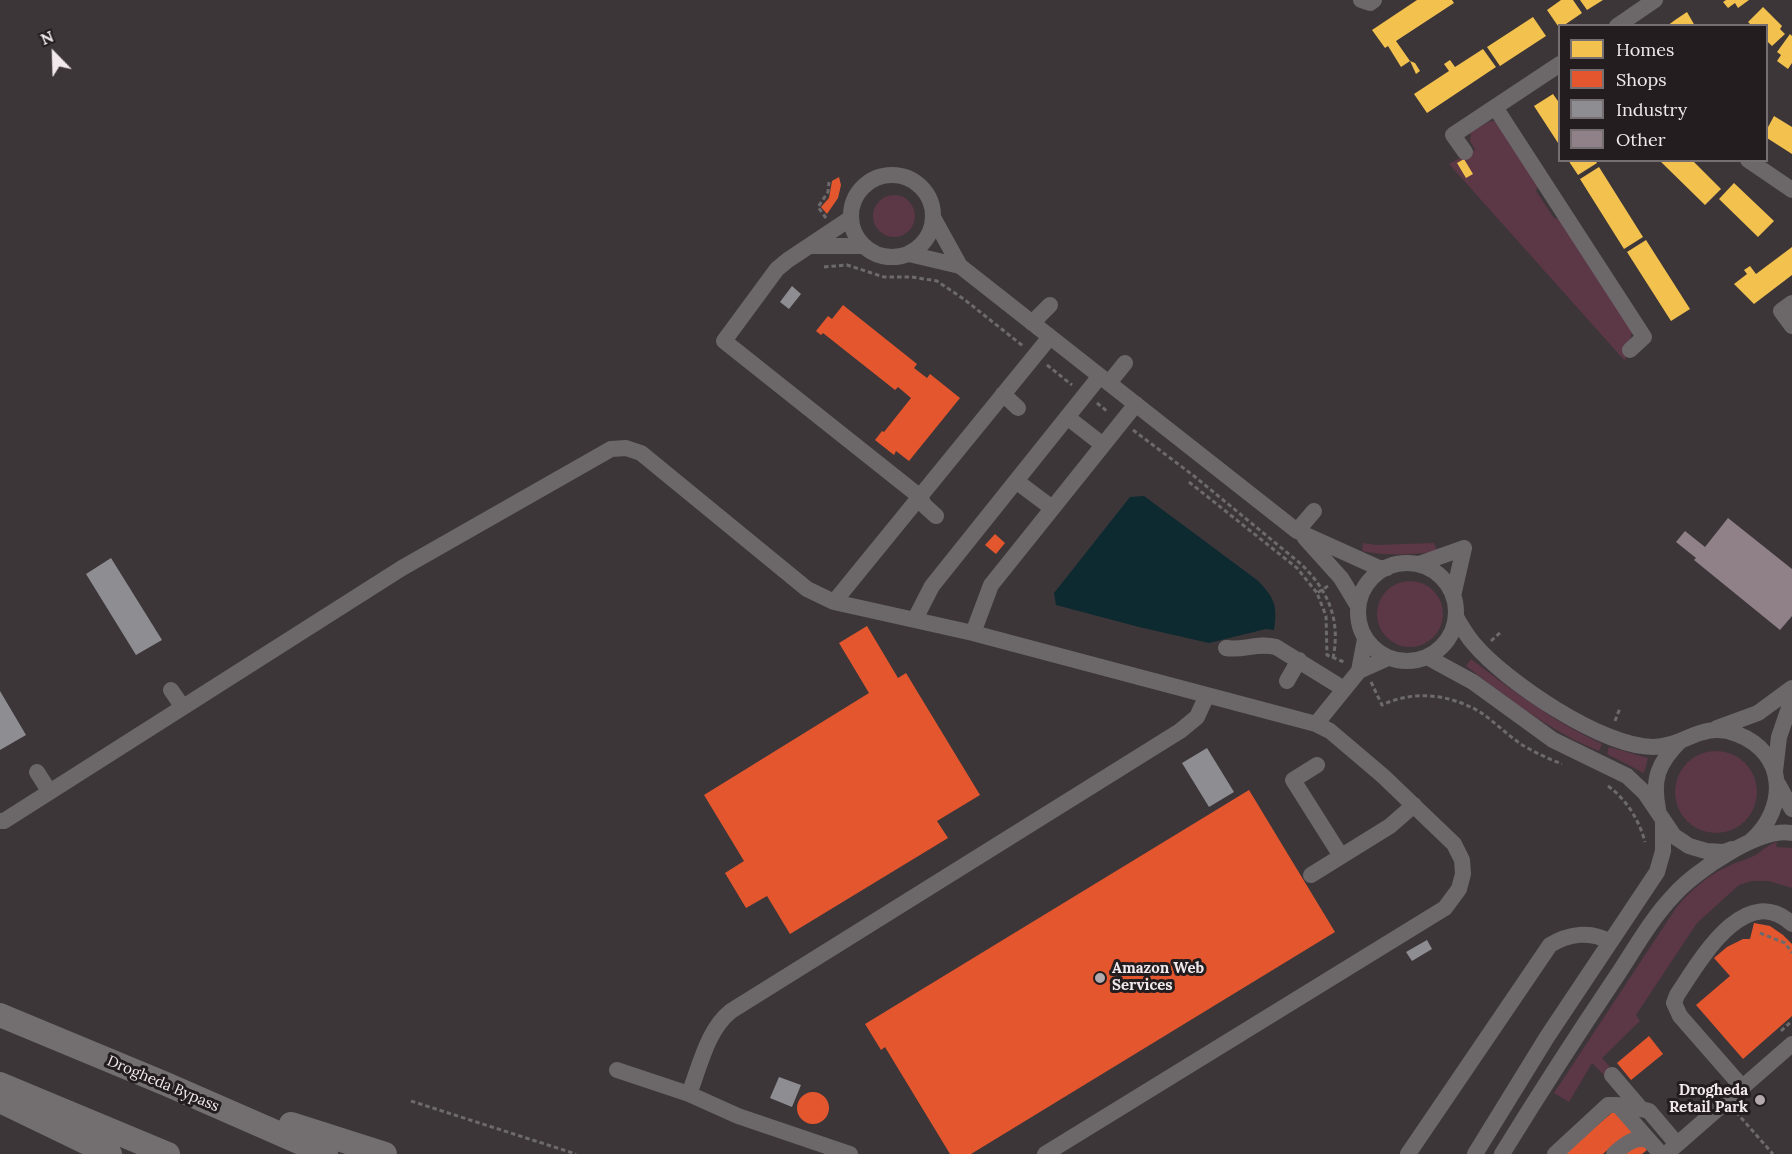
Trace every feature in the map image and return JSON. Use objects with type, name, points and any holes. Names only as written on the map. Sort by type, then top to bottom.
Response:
[{"type":"highway","name":"Drogheda Bypass","points":[[0,1015],[326,1154]]},
{"type":"highway","points":[[0,1084],[168,1154]]},
{"type":"highway","points":[[166,1084],[385,1154]]},
{"type":"highway","points":[[0,1101],[110,1154]]},
{"type":"street","points":[[1361,0],[1371,3],[1374,0]]},
{"type":"street","points":[[1625,23],[1654,0]]},
{"type":"street","points":[[1465,152],[1453,135],[1558,65]]},
{"type":"street","points":[[1495,107],[1644,337],[1630,350]]},
{"type":"street","points":[[1751,162],[1792,190]]},
{"type":"street","points":[[893,175],[906,177],[918,183],[927,193],[933,205],[932,230],[926,240],[919,249],[897,258],[884,257],[863,246],[853,229],[851,218],[852,206],[858,193],[867,183],[879,177],[893,175]]},
{"type":"street","points":[[851,218],[777,269],[724,341],[919,496],[925,506],[936,516]]},
{"type":"street","points":[[934,219],[960,266],[1300,533],[1341,578],[1358,606],[1359,625],[1365,639],[1376,651],[1388,658],[1402,661],[1429,658],[1450,668],[1553,740],[1628,776],[1645,793],[1674,836],[1689,846],[1706,851],[1724,852],[1771,834],[1792,833]]},
{"type":"street","points":[[810,246],[863,246]]},
{"type":"street","points":[[909,255],[960,266]]},
{"type":"street","points":[[1792,303],[1781,311],[1792,326]]},
{"type":"street","points":[[1032,324],[1050,304]]},
{"type":"street","points":[[834,602],[1050,338]]},
{"type":"street","points":[[915,619],[933,586],[1067,417],[1125,363]]},
{"type":"street","points":[[1003,394],[1018,408]]},
{"type":"street","points":[[973,633],[991,585],[1136,404]]},
{"type":"street","points":[[1067,417],[1103,445]]},
{"type":"street","points":[[0,821],[4,821],[402,568],[611,449],[626,448],[641,453],[807,589],[834,602],[973,633],[1316,723],[1330,731],[1414,805],[1454,844],[1462,860],[1463,874],[1459,889],[1445,908],[1045,1154]]},
{"type":"street","points":[[1016,481],[1052,508]]},
{"type":"street","points":[[1300,533],[1314,511]]},
{"type":"street","points":[[1300,533],[1378,568],[1387,568]]},
{"type":"street","points":[[1419,564],[1464,548],[1453,596]]},
{"type":"street","points":[[1358,606],[1369,583],[1387,568],[1405,563],[1419,564],[1434,571],[1446,582],[1453,596],[1456,617],[1451,633],[1442,646],[1429,658]]},
{"type":"street","points":[[1456,617],[1479,650],[1555,710],[1609,736],[1634,745],[1655,747],[1681,741]]},
{"type":"street","points":[[1359,672],[1365,639]]},
{"type":"street","points":[[1226,648],[1236,650],[1268,644],[1283,650],[1344,689]]},
{"type":"street","points":[[1316,723],[1359,672],[1388,658]]},
{"type":"street","points":[[1287,681],[1299,660]]},
{"type":"street","points":[[1475,1154],[1547,1037],[1657,872],[1664,851],[1655,792],[1658,772],[1667,754],[1692,734],[1743,720],[1758,713],[1792,688]]},
{"type":"street","points":[[171,690],[182,706]]},
{"type":"street","points":[[689,1094],[714,1028],[731,1011],[1180,731],[1197,717],[1207,695]]},
{"type":"street","points":[[1502,1154],[1583,1026],[1672,896],[1698,873],[1762,832],[1770,820],[1777,794],[1775,755],[1792,699]]},
{"type":"street","points":[[1705,731],[1727,731],[1748,739],[1765,754],[1782,793],[1792,809]]},
{"type":"street","points":[[1317,765],[1293,780],[1341,856]]},
{"type":"street","points":[[37,772],[49,791]]},
{"type":"street","points":[[1311,875],[1390,826],[1414,805]]},
{"type":"street","points":[[1743,1088],[1680,1016],[1674,1003],[1713,942],[1733,924],[1755,911],[1769,911],[1785,917],[1792,924]]},
{"type":"street","points":[[1408,1154],[1550,945],[1565,937],[1586,935],[1604,938],[1610,942]]},
{"type":"street","points":[[1612,1075],[1641,1109],[1649,1111],[1672,1149],[1792,1044]]},
{"type":"street","points":[[617,1070],[689,1094],[738,1116],[850,1154]]},
{"type":"street","points":[[1555,1154],[1608,1105],[1612,1104],[1618,1105],[1661,1154]]},
{"type":"street","points":[[1614,1154],[1626,1143],[1642,1138],[1648,1140]]},
{"type":"path","points":[[830,182],[828,192],[818,207],[834,229]]},
{"type":"path","points":[[1194,476],[1301,564],[1323,589],[1335,626],[1333,658]]},
{"type":"path","points":[[1189,482],[1297,568],[1317,593],[1326,616],[1327,655],[1344,662],[1372,683],[1382,705],[1396,698],[1417,695],[1450,700],[1479,712],[1525,747],[1563,765]]},
{"type":"path","points":[[1317,593],[1332,584]]},
{"type":"path","points":[[1612,728],[1620,708]]},
{"type":"path","points":[[1601,782],[1617,793],[1630,809],[1646,844]]},
{"type":"path","points":[[1760,933],[1785,943],[1792,953]]},
{"type":"path","points":[[411,1101],[576,1154]]},
{"type":"path","points":[[1727,1101],[1773,1154]]},
{"type":"shaded area","points":[[1490,121],[1499,122],[1539,184],[1536,191],[1554,218],[1562,220],[1632,332],[1625,361],[1449,164],[1475,150],[1470,141],[1471,132]]},
{"type":"shaded area","points":[[894,195],[902,196],[909,201],[914,208],[914,224],[909,231],[902,236],[894,237],[886,236],[879,231],[874,224],[873,216],[874,208],[879,201],[886,196]]},
{"type":"shaded area","points":[[1363,543],[1376,545],[1434,543],[1437,551],[1380,554],[1362,551]]},
{"type":"shaded area","points":[[1410,581],[1422,584],[1433,591],[1440,602],[1443,614],[1440,626],[1433,637],[1422,644],[1410,647],[1398,644],[1387,637],[1380,626],[1377,614],[1380,602],[1387,591],[1398,584]]},
{"type":"shaded area","points":[[1471,659],[1551,716],[1602,744],[1599,751],[1563,734],[1514,702],[1466,666]]},
{"type":"shaded area","points":[[1609,747],[1648,758],[1644,773],[1607,754]]},
{"type":"shaded area","points":[[1708,751],[1724,751],[1739,758],[1750,769],[1757,784],[1754,808],[1745,821],[1724,833],[1708,833],[1693,826],[1682,815],[1675,800],[1675,784],[1682,769],[1693,758]]},
{"type":"shaded area","points":[[1777,842],[1776,847],[1792,848],[1792,888],[1769,881],[1752,881],[1739,885],[1697,923],[1636,1015],[1640,1021],[1602,1058],[1610,1067],[1603,1074],[1592,1063],[1569,1102],[1554,1093],[1682,901],[1715,873],[1754,856]]},
{"type":"water","points":[[1144,496],[1257,580],[1273,602],[1274,630],[1266,629],[1209,643],[1056,605],[1054,593],[1130,497]]},
{"type":"building: Homes","points":[[1417,0],[1452,0],[1454,3],[1396,41],[1410,61],[1401,67],[1388,46],[1385,48],[1372,30]]},
{"type":"building: Homes","points":[[1561,0],[1573,0],[1582,13],[1566,24],[1558,24],[1558,26],[1547,10]]},
{"type":"building: Homes","points":[[1580,0],[1603,0],[1587,10]]},
{"type":"building: Homes","points":[[1749,0],[1738,8],[1735,3],[1728,8],[1723,2]]},
{"type":"building: Homes","points":[[1763,7],[1782,26],[1780,29],[1785,34],[1772,46],[1768,42],[1768,24],[1748,22]]},
{"type":"building: Homes","points":[[1687,12],[1694,24],[1670,24]]},
{"type":"building: Homes","points":[[1533,17],[1546,36],[1500,66],[1487,47]]},
{"type":"building: Homes","points":[[1790,34],[1792,36],[1792,63],[1788,69],[1777,61],[1781,55],[1777,52]]},
{"type":"building: Homes","points":[[1483,49],[1496,67],[1427,113],[1414,94],[1449,71],[1444,64],[1450,60],[1455,67]]},
{"type":"building: Homes","points":[[1410,61],[1415,63],[1420,71],[1416,74]]},
{"type":"building: Homes","points":[[1553,94],[1558,101],[1558,143],[1534,106]]},
{"type":"building: Homes","points":[[1774,116],[1792,127],[1792,154],[1768,139],[1768,127]]},
{"type":"building: Homes","points":[[1464,159],[1473,174],[1466,178],[1457,163]]},
{"type":"building: Homes","points":[[1569,162],[1596,162],[1597,163],[1578,175]]},
{"type":"building: Homes","points":[[1661,162],[1694,162],[1721,189],[1705,205]]},
{"type":"building: Homes","points":[[1599,167],[1643,237],[1624,249],[1580,179]]},
{"type":"building: Homes","points":[[1734,183],[1774,221],[1758,237],[1719,199]]},
{"type":"building: Homes","points":[[1646,240],[1690,309],[1671,321],[1627,252]]},
{"type":"building: Homes","points":[[1792,247],[1792,275],[1754,304],[1734,284],[1747,274],[1744,270],[1750,266],[1756,274]]},
{"type":"building: Shops","points":[[839,177],[841,185],[838,198],[827,214],[821,207],[829,198],[832,181]]},
{"type":"building: Shops","points":[[843,305],[917,364],[914,368],[927,378],[930,374],[960,398],[909,461],[896,451],[894,455],[875,440],[911,398],[898,387],[895,390],[823,333],[821,335],[816,331],[828,316],[832,319]]},
{"type":"building: Shops","points":[[995,534],[1005,543],[996,554],[985,545]]},
{"type":"building: Shops","points":[[867,626],[898,678],[906,673],[980,795],[937,821],[948,838],[790,934],[767,896],[746,908],[725,873],[744,861],[704,795],[869,693],[839,643]]},
{"type":"building: Shops","name":"Amazon Web Services","points":[[1249,790],[1335,932],[971,1154],[950,1154],[885,1047],[881,1050],[865,1024]]},
{"type":"building: Shops","points":[[1754,923],[1770,926],[1792,944],[1792,1016],[1743,1059],[1696,1005],[1730,976],[1714,958],[1727,947],[1743,939],[1750,939]]},
{"type":"building: Shops","points":[[1649,1036],[1663,1054],[1631,1080],[1617,1063]]},
{"type":"building: Shops","points":[[813,1092],[824,1097],[829,1108],[824,1119],[813,1124],[802,1119],[797,1108],[802,1097]]},
{"type":"building: Shops","points":[[1616,1109],[1647,1150],[1642,1154],[1623,1154],[1614,1144],[1603,1154],[1565,1154]]},
{"type":"building: Industry","points":[[792,286],[801,294],[789,309],[780,302]]},
{"type":"building: Industry","points":[[111,558],[162,640],[136,655],[86,574]]},
{"type":"building: Industry","points":[[0,691],[26,735],[0,750]]},
{"type":"building: Industry","points":[[1207,748],[1234,792],[1209,807],[1182,763]]},
{"type":"building: Industry","points":[[1427,940],[1432,949],[1412,961],[1406,952]]},
{"type":"building: Industry","points":[[779,1077],[801,1085],[792,1107],[770,1098]]},
{"type":"building: Other","points":[[1728,518],[1792,569],[1792,616],[1780,630],[1694,560],[1696,558],[1676,542],[1685,531],[1705,547]]},
{"type":"place","name":"Amazon Web Services","points":[[1100,978]]},
{"type":"place","name":"Drogheda Retail Park","points":[[1760,1100]]}]
